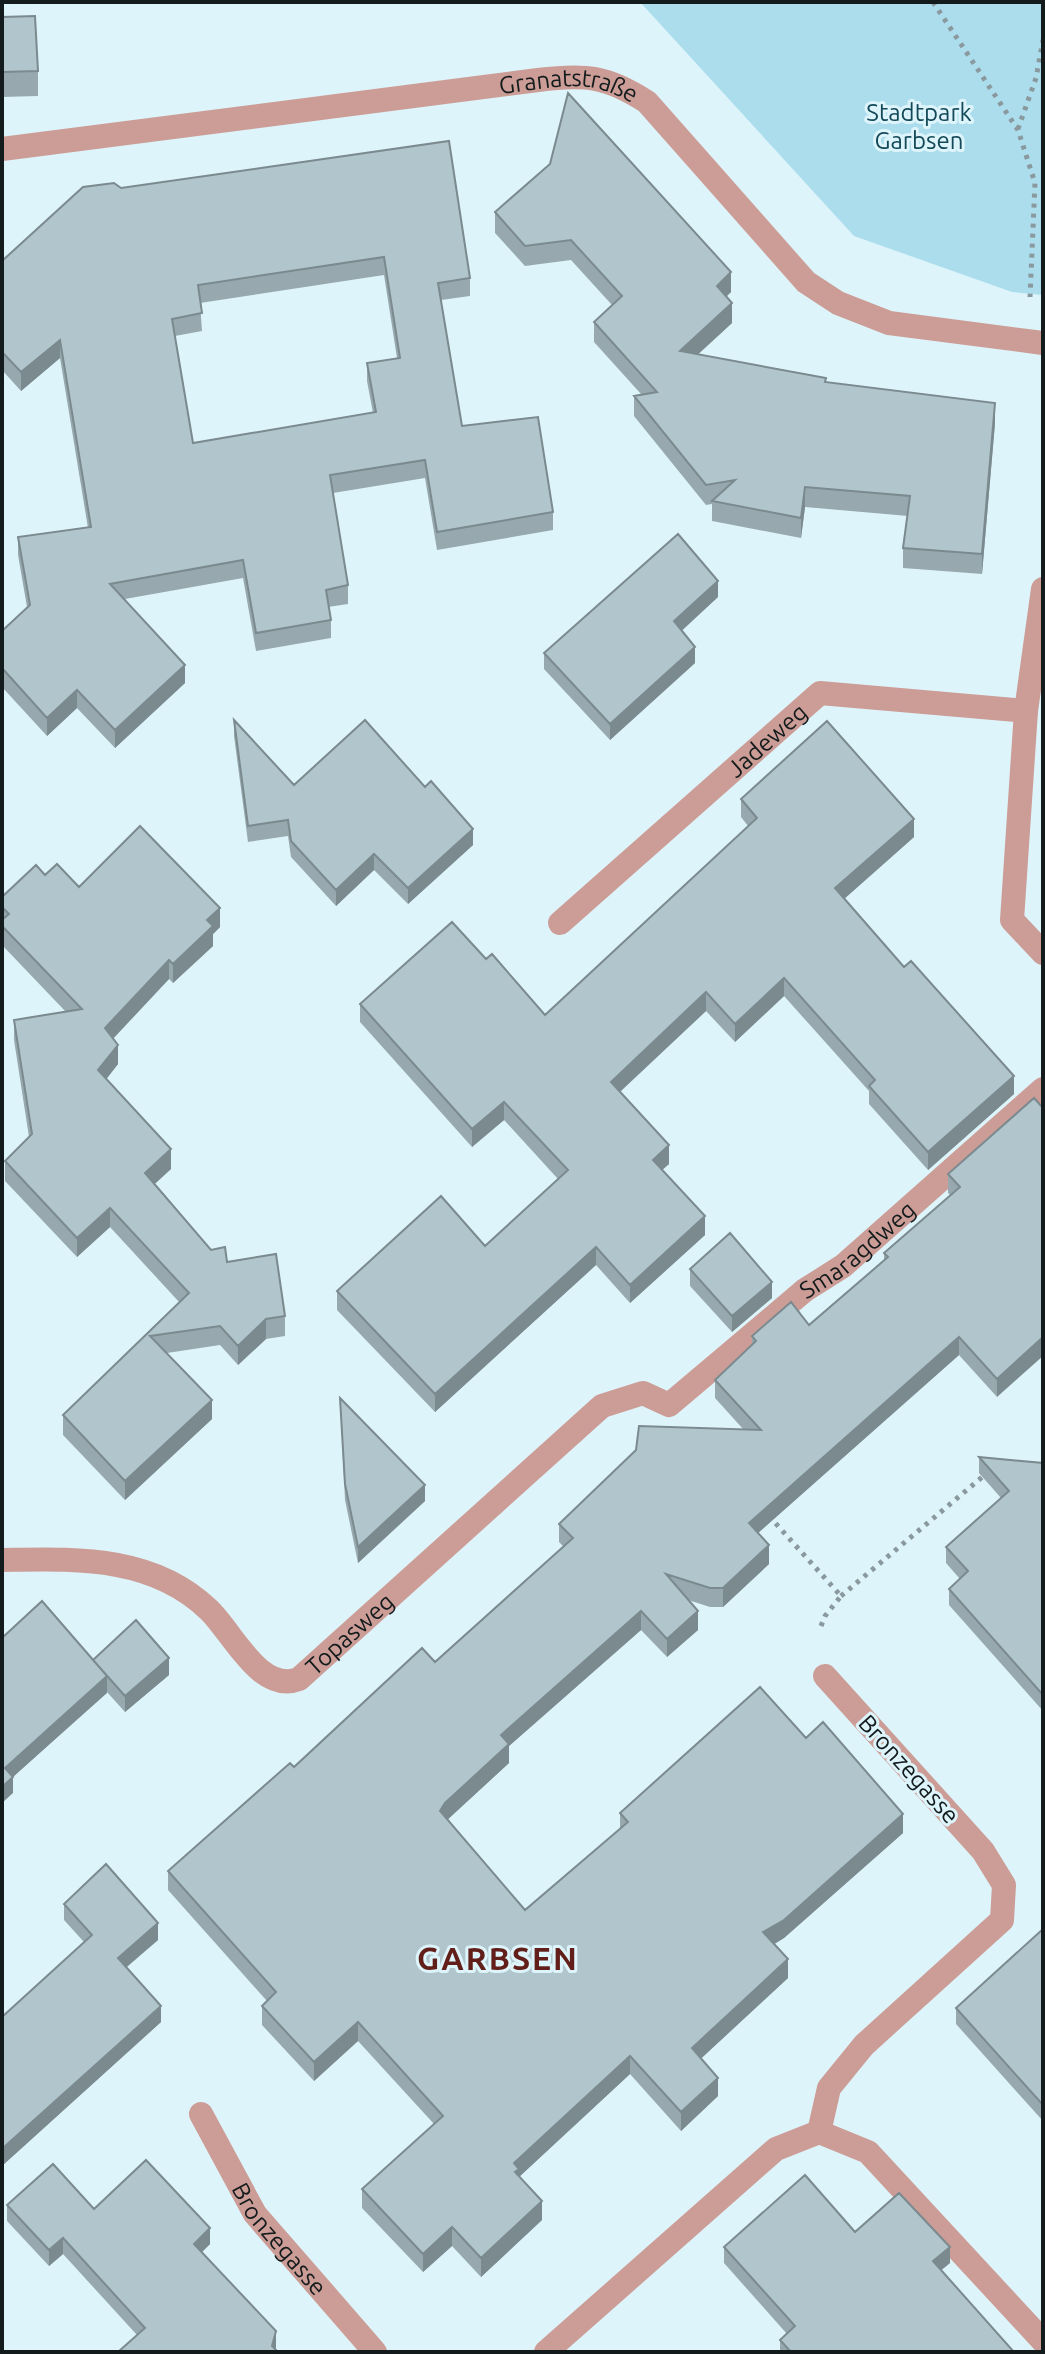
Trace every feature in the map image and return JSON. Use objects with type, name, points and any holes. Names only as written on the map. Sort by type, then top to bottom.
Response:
[{"type":"street","name":"Granatstraße","points":[[2,149],[538,80],[597,77],[621,85],[647,102],[806,282],[838,303],[889,323],[1035,342]]},
{"type":"street","points":[[1043,589],[1026,711],[1012,920],[1043,953]]},
{"type":"street","name":"Jadeweg","points":[[560,923],[820,693],[1026,711]]},
{"type":"street","name":"Smaragdweg","points":[[669,1405],[805,1290],[843,1266],[1043,1089]]},
{"type":"street","name":"Topasweg","points":[[2,1560],[89,1559],[120,1563],[145,1572],[208,1609],[259,1669],[274,1680],[289,1683],[299,1679],[384,1605],[602,1406],[643,1393],[669,1405]]},
{"type":"street","name":"Bronzegasse","points":[[819,2132],[829,2088],[864,2045],[1002,1920],[1004,1903],[1004,1885],[983,1851],[825,1676]]},
{"type":"street","name":"Bronzegasse","points":[[201,2114],[255,2214],[375,2352]]},
{"type":"street","points":[[546,2352],[776,2149],[819,2132],[868,2152],[1043,2341]]},
{"type":"path","points":[[933,2],[1018,130],[1035,183],[1035,342]]},
{"type":"path","points":[[1018,130],[1036,78],[1043,40]]},
{"type":"path","points":[[825,1676],[816,1658],[815,1644],[825,1616],[841,1596],[998,1463]]},
{"type":"path","points":[[760,1507],[841,1596]]},
{"type":"green space","name":"Stadtpark Garbsen","points":[[640,2],[1043,2],[1043,295],[1012,292],[854,236]]},
{"type":"building","points":[[35,16],[38,71],[2,72],[2,17]]},
{"type":"building","points":[[568,93],[731,272],[717,286],[732,303],[680,351],[826,378],[825,382],[995,403],[982,554],[903,548],[910,496],[805,487],[801,518],[712,501],[735,480],[706,485],[634,396],[657,392],[594,322],[622,296],[571,240],[525,246],[495,212],[550,164]]},
{"type":"building","points":[[449,141],[470,278],[438,283],[462,426],[538,417],[553,512],[437,532],[425,460],[330,475],[348,585],[326,590],[331,620],[256,633],[243,560],[110,584],[185,665],[115,730],[77,690],[47,718],[2,668],[2,631],[30,605],[18,537],[91,527],[60,340],[21,372],[2,352],[2,261],[83,187],[114,183],[121,188]],"holes":[[[384,257],[400,358],[367,363],[376,412],[193,443],[172,319],[202,313],[198,285]]]},
{"type":"building","points":[[678,534],[718,581],[674,621],[695,647],[610,724],[544,653]]},
{"type":"building","points":[[234,720],[294,785],[365,720],[425,787],[431,781],[473,829],[408,888],[374,854],[336,890],[291,841],[288,820],[248,826]]},
{"type":"building","points":[[827,721],[914,819],[835,888],[904,967],[911,961],[1014,1076],[928,1152],[869,1086],[875,1080],[784,978],[735,1024],[706,992],[611,1082],[669,1145],[653,1160],[705,1216],[630,1285],[596,1247],[435,1394],[337,1291],[441,1196],[485,1246],[568,1170],[504,1102],[472,1129],[360,1004],[452,922],[486,959],[492,954],[545,1015],[757,818],[741,799]]},
{"type":"building","points":[[140,826],[220,908],[207,920],[213,926],[173,964],[169,960],[105,1028],[118,1045],[98,1070],[171,1149],[145,1173],[211,1250],[225,1247],[227,1262],[276,1254],[285,1316],[266,1319],[238,1346],[220,1326],[150,1336],[212,1400],[125,1481],[63,1415],[189,1293],[110,1208],[77,1238],[5,1161],[32,1134],[14,1020],[82,1009],[2,926],[2,920],[9,914],[2,907],[2,897],[36,865],[45,875],[57,864],[79,887]]},
{"type":"building","points":[[1034,1098],[1043,1108],[1043,1337],[997,1379],[959,1337],[749,1523],[769,1545],[723,1588],[710,1588],[666,1574],[698,1611],[667,1639],[641,1611],[501,1735],[509,1744],[440,1811],[525,1910],[628,1822],[620,1813],[760,1687],[806,1738],[823,1722],[903,1814],[784,1920],[763,1932],[788,1959],[692,2048],[718,2078],[681,2112],[630,2056],[514,2163],[519,2169],[515,2172],[542,2201],[481,2258],[452,2227],[423,2254],[362,2189],[443,2116],[358,2022],[314,2062],[262,2006],[276,1992],[168,1871],[290,1763],[294,1767],[422,1648],[435,1662],[573,1538],[559,1524],[636,1450],[639,1426],[761,1430],[715,1380],[756,1341],[752,1336],[791,1302],[809,1325],[888,1257],[884,1253],[960,1187],[948,1174]]},
{"type":"building","points":[[730,1233],[772,1282],[732,1316],[690,1269]]},
{"type":"building","points":[[340,1398],[425,1485],[358,1547],[345,1484]]},
{"type":"building","points":[[979,1457],[1043,1463],[1043,1695],[949,1589],[968,1571],[946,1547],[1009,1491]]},
{"type":"building","points":[[42,1601],[107,1676],[5,1768],[13,1777],[2,1787],[2,1638]]},
{"type":"building","points":[[136,1620],[169,1658],[125,1696],[93,1660]]},
{"type":"building","points":[[106,1864],[158,1923],[118,1958],[161,2006],[3,2148],[2,2017],[92,1935],[64,1904]]},
{"type":"building","points":[[1043,1929],[1043,2105],[956,2008]]},
{"type":"building","points":[[146,2160],[210,2228],[194,2244],[276,2331],[272,2346],[278,2352],[118,2352],[145,2328],[63,2238],[49,2250],[7,2205],[53,2164],[94,2209]]},
{"type":"building","points":[[805,2175],[855,2232],[899,2193],[950,2247],[933,2261],[1014,2352],[791,2352],[780,2340],[795,2326],[724,2247]]},
{"type":"district","name":"GARBSEN","points":[[498,1958]]}]
